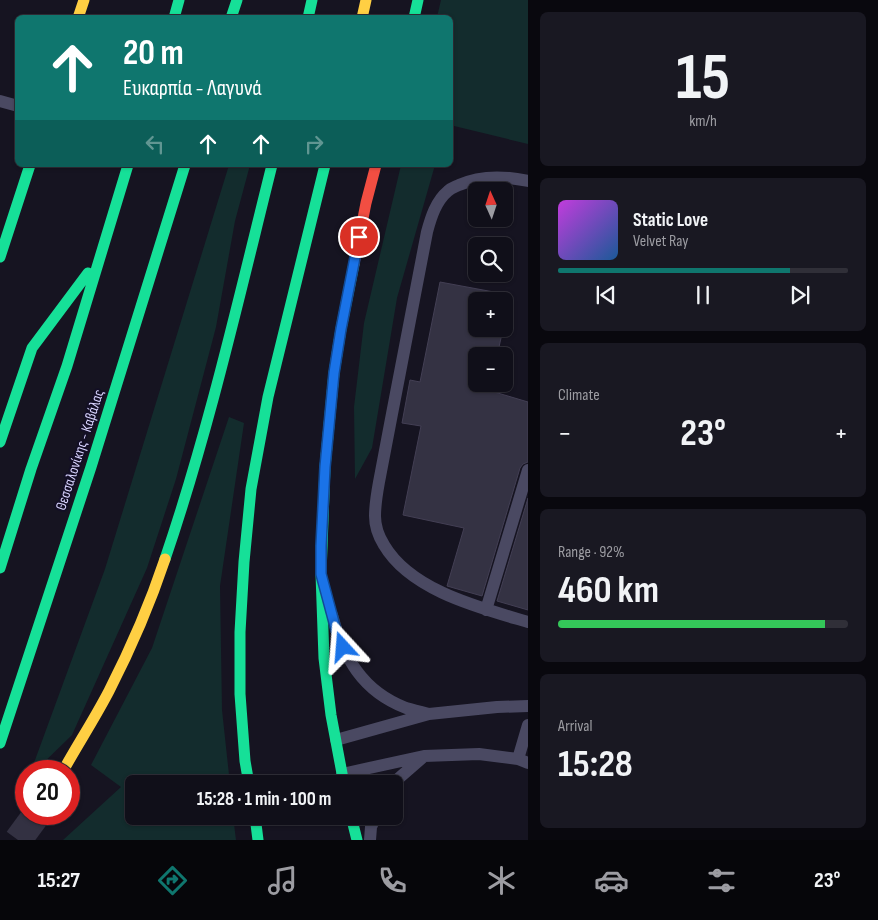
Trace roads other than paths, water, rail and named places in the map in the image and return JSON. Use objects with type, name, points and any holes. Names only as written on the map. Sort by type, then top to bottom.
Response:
[{"type":"main road","points":[[79,15],[84,0]]},
{"type":"main road","points":[[175,15],[180,0]]},
{"type":"main road","points":[[232,15],[237,0]]},
{"type":"main road","points":[[309,15],[312,0]]},
{"type":"main road","points":[[363,15],[366,0]]},
{"type":"main road","points":[[415,15],[418,0]]},
{"type":"main road","points":[[0,257],[29,167]]},
{"type":"main road","points":[[0,568],[31,469],[67,366],[127,167]]},
{"type":"main road","name":"Θεσσαλονίκης - Καβάλας","points":[[0,743],[91,467],[184,167]]},
{"type":"main road","points":[[69,760],[109,691],[158,580],[184,503],[206,428],[271,167]]},
{"type":"main road","points":[[247,775],[240,685],[240,632],[251,489],[268,397],[325,167]]},
{"type":"main road","points":[[342,775],[326,684],[324,658],[321,574],[325,467],[334,373],[341,329],[366,203],[375,167]]},
{"type":"main road","points":[[0,442],[32,348],[99,258]]},
{"type":"main road","points":[[256,825],[258,840]]},
{"type":"main road","points":[[353,825],[357,840]]},
{"type":"lane","points":[[0,101],[15,105]]},
{"type":"lane","points":[[528,181],[489,177],[469,180],[449,190],[434,211],[427,232],[385,450],[375,517],[378,531],[393,557],[405,569],[434,589],[486,610],[528,622]]},
{"type":"lane","points":[[486,610],[528,470]]},
{"type":"lane","points":[[321,574],[336,630],[355,670],[383,696],[405,707],[428,714]]},
{"type":"lane","points":[[336,740],[428,714],[496,707],[528,706]]},
{"type":"lane","points":[[357,775],[424,756],[479,754],[523,761],[528,725]]},
{"type":"lane","points":[[402,775],[424,756]]},
{"type":"lane","points":[[370,840],[373,825]]},
{"type":"tunnel","points":[[18,840],[29,825]]}]
